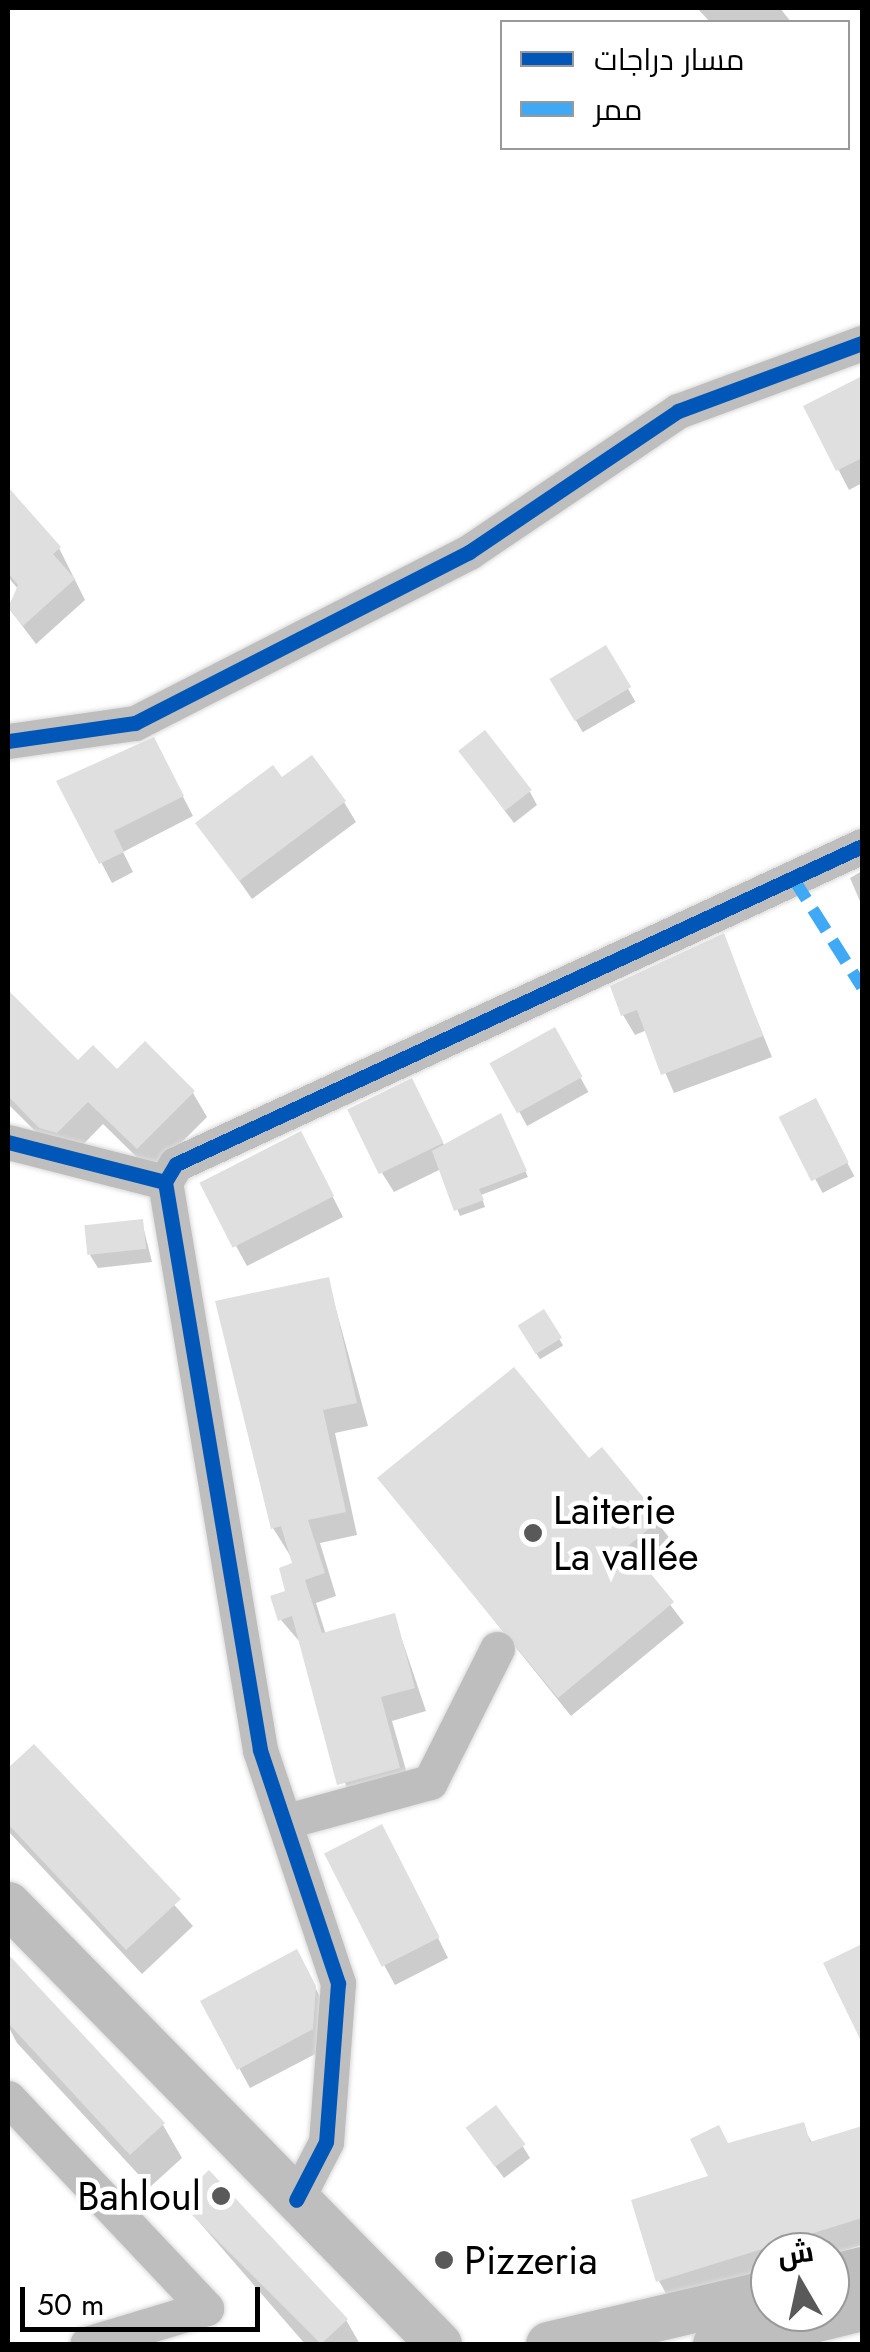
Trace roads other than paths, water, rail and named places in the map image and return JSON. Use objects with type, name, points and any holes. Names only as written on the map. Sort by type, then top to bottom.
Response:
[{"type":"main road","points":[[8,1904],[439,2344]]},
{"type":"main road","points":[[548,2344],[750,2297]]},
{"type":"main road","points":[[715,2344],[862,2308]]},
{"type":"street","points":[[8,739],[54,741],[135,723],[470,552],[678,411],[862,343]]},
{"type":"street","points":[[296,2200],[326,2142],[342,2028],[327,1933],[260,1750],[165,1182],[176,1164],[862,846]]},
{"type":"street","points":[[8,1142],[165,1182]]},
{"type":"street","points":[[287,1821],[430,1782],[497,1649]]},
{"type":"street","points":[[8,2098],[206,2308],[88,2344]]},
{"type":"place","name":"Laiterie La vallée","points":[[533,1533]]},
{"type":"place","name":"Bahloul","points":[[221,2196]]},
{"type":"place","name":"Pizzeria","points":[[444,2260]]}]
